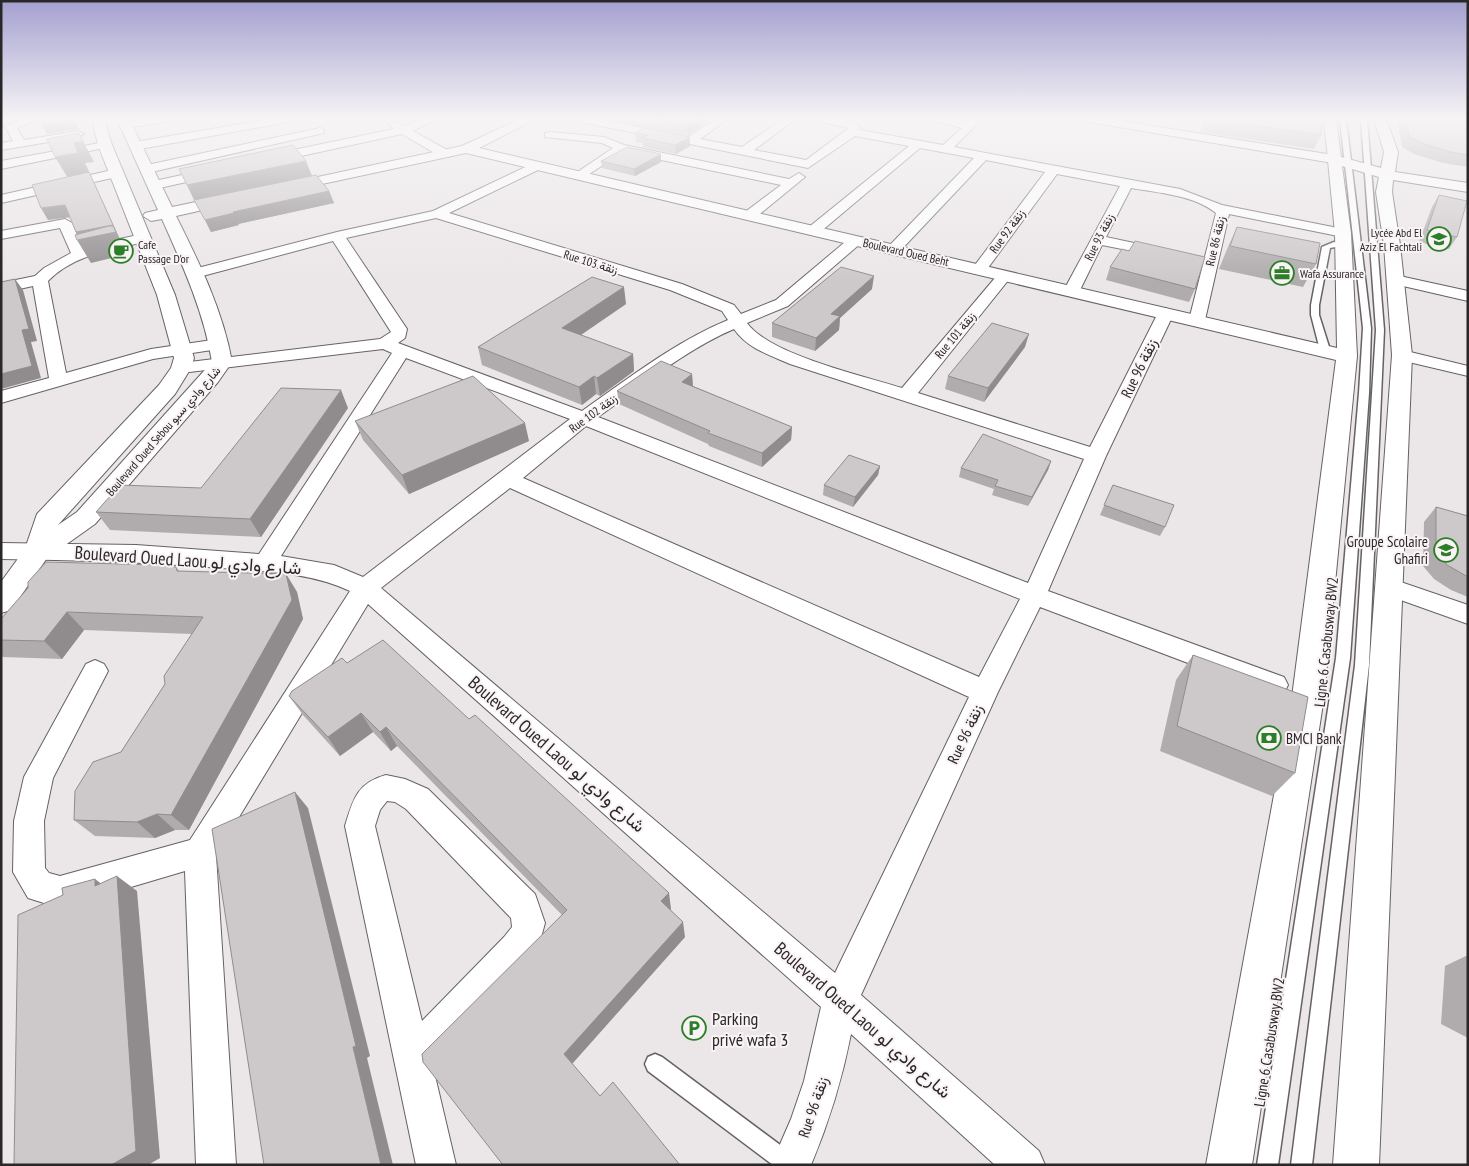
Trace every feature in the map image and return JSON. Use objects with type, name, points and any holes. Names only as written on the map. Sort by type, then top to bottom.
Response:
[{"type":"street","points":[[1,198],[115,173]]},
{"type":"street","points":[[117,173],[166,295],[182,358]]},
{"type":"street","name":"Boulevard Oued Sebou شارع وادي سبو","points":[[1,603],[38,551],[86,518],[211,378],[220,353],[194,273],[149,173]]},
{"type":"street","points":[[155,185],[208,173]]},
{"type":"street","points":[[275,190],[353,173]]},
{"type":"street","points":[[194,273],[337,236],[437,214],[521,173]]},
{"type":"street","name":"Boulevard Oued Beht","points":[[569,173],[1336,353]]},
{"type":"street","points":[[580,176],[584,173]]},
{"type":"street","points":[[744,173],[791,183]]},
{"type":"street","points":[[750,215],[803,173]]},
{"type":"street","points":[[814,230],[882,173]]},
{"type":"street","points":[[894,249],[966,173]]},
{"type":"street","name":"Rue 92 زنقة","points":[[980,269],[1050,173]]},
{"type":"street","name":"Rue 86 زنقة","points":[[1070,173],[1180,193],[1219,208],[1222,212],[1205,261],[1197,320]]},
{"type":"street","points":[[1229,1165],[1308,697],[1336,353],[1343,239],[1343,173]]},
{"type":"street","points":[[1356,1165],[1402,355],[1384,173]]},
{"type":"street","points":[[1389,173],[1410,187],[1449,185],[1468,188]]},
{"type":"street","name":"Rue 93 زنقة","points":[[1072,290],[1127,184]]},
{"type":"street","points":[[26,194],[30,220]]},
{"type":"street","points":[[1,288],[40,280],[49,272],[86,251],[139,229],[168,213],[246,196]]},
{"type":"street","points":[[1219,208],[1343,239]]},
{"type":"street","name":"Rue 103 زنقة","points":[[437,214],[676,288],[717,303],[728,308],[739,321],[747,335],[764,346],[796,360],[1096,456]]},
{"type":"street","points":[[1,235],[30,220],[65,223],[76,250],[86,251]]},
{"type":"street","points":[[265,563],[394,347],[399,334],[399,329],[337,236]]},
{"type":"street","name":"Rue 102 زنقة","points":[[365,588],[508,479],[584,418],[708,334],[782,303],[856,240]]},
{"type":"street","points":[[1098,240],[1173,255]]},
{"type":"street","points":[[598,280],[614,270]]},
{"type":"street","name":"Rue 101 زنقة","points":[[906,395],[1005,275]]},
{"type":"street","points":[[40,280],[58,380]]},
{"type":"street","points":[[1395,280],[1468,296]]},
{"type":"street","name":"Rue 96 زنقة","points":[[791,1165],[809,1124],[823,1081],[840,1000],[985,692],[1034,596],[1096,456],[1166,313]]},
{"type":"street","points":[[1,397],[151,354],[182,358],[220,353],[394,347],[584,418],[1034,596],[1308,697]]},
{"type":"street","points":[[1402,355],[1468,371]]},
{"type":"street","name":"Boulevard Oued Sebou شارع وادي سبو","points":[[38,551],[46,520],[167,389],[182,358]]},
{"type":"street","points":[[458,370],[474,360]]},
{"type":"street","points":[[508,479],[985,692]]},
{"type":"street","name":"Boulevard Oued Laou شارع وادي لو","points":[[1,551],[136,553],[299,566],[334,574],[365,588],[840,1000],[1025,1165]]},
{"type":"street","points":[[1389,587],[1468,614]]},
{"type":"street","points":[[216,1165],[200,852],[365,588]]},
{"type":"street","points":[[95,671],[39,776],[29,821],[29,872],[39,887],[60,892],[200,852]]},
{"type":"street","points":[[411,1058],[526,938],[530,921],[523,906],[417,799],[398,788],[385,786],[368,801],[360,826],[411,1058],[436,1165]]},
{"type":"lane","name":"Ligne 6 Casabusway BW2","points":[[1267,1165],[1344,658],[1364,393],[1367,328],[1345,173]]},
{"type":"lane","points":[[1301,1165],[1362,665],[1380,330],[1384,173]]},
{"type":"lane","points":[[1336,353],[1316,320],[1315,305],[1326,247],[1343,239]]},
{"type":"lane","points":[[655,1064],[791,1165]]},
{"type":"building","points":[[90,173],[113,225],[76,232],[65,205],[41,208],[32,185]]},
{"type":"building","points":[[181,173],[244,173],[187,185]]},
{"type":"building","points":[[316,175],[329,191],[205,220],[194,200]]},
{"type":"building","points":[[1439,195],[1467,201],[1457,237],[1427,230]]},
{"type":"building","points":[[113,226],[116,232],[77,240],[75,235]]},
{"type":"building","points":[[1237,227],[1320,243],[1316,264],[1230,246]]},
{"type":"building","points":[[1135,241],[1205,257],[1195,289],[1110,267],[1122,249],[1129,251]]},
{"type":"building","points":[[841,267],[874,276],[831,314],[840,316],[816,338],[772,323]]},
{"type":"building","points":[[592,277],[624,287],[562,328],[633,354],[597,378],[594,376],[579,387],[478,347]]},
{"type":"building","points":[[15,279],[29,329],[22,330],[32,366],[1,374],[1,282]]},
{"type":"building","points":[[992,323],[1029,334],[988,388],[948,376]]},
{"type":"building","points":[[661,361],[692,374],[682,382],[792,427],[762,453],[708,433],[710,431],[617,391]]},
{"type":"building","points":[[473,376],[525,423],[402,475],[355,421]]},
{"type":"building","points":[[281,388],[341,390],[250,519],[96,512],[120,485],[201,488]]},
{"type":"building","points":[[983,434],[1051,461],[1032,497],[995,486],[998,480],[961,468]]},
{"type":"building","points":[[849,455],[880,466],[855,497],[824,485]]},
{"type":"building","points":[[1113,485],[1174,505],[1165,527],[1104,505]]},
{"type":"building","points":[[1436,507],[1468,516],[1468,577],[1447,565],[1436,552]]},
{"type":"building","points":[[46,562],[160,565],[176,567],[177,571],[286,574],[292,600],[171,815],[157,814],[137,822],[74,820],[75,791],[93,762],[121,752],[165,684],[164,676],[203,617],[67,612],[44,641],[1,640],[1,619],[28,588],[28,582]]},
{"type":"building","points":[[383,640],[469,719],[475,715],[669,893],[661,901],[683,922],[564,1054],[600,1096],[613,1082],[680,1165],[503,1165],[423,1062],[422,1054],[567,910],[386,727],[380,732],[361,713],[328,737],[289,696],[292,691],[342,658],[347,663]]},
{"type":"building","points":[[1193,655],[1308,697],[1295,773],[1177,726]]},
{"type":"building","points":[[295,792],[356,1046],[353,1047],[381,1165],[264,1165],[212,829]]},
{"type":"building","points":[[117,876],[136,1151],[111,1165],[14,1165],[18,915],[63,895],[62,888],[95,879],[95,886]]},
{"type":"place","name":"Lycée Abd El Aziz El Fachtali","points":[[1439,239]]},
{"type":"place","name":"Cafe Passage D'or","points":[[121,251]]},
{"type":"place","name":"Wafa Assurance","points":[[1282,273]]},
{"type":"place","name":"Groupe Scolaire Ghafiri","points":[[1446,550]]},
{"type":"place","name":"BMCI Bank","points":[[1269,738]]},
{"type":"place","name":"Parking privé wafa 3","points":[[694,1028]]}]
